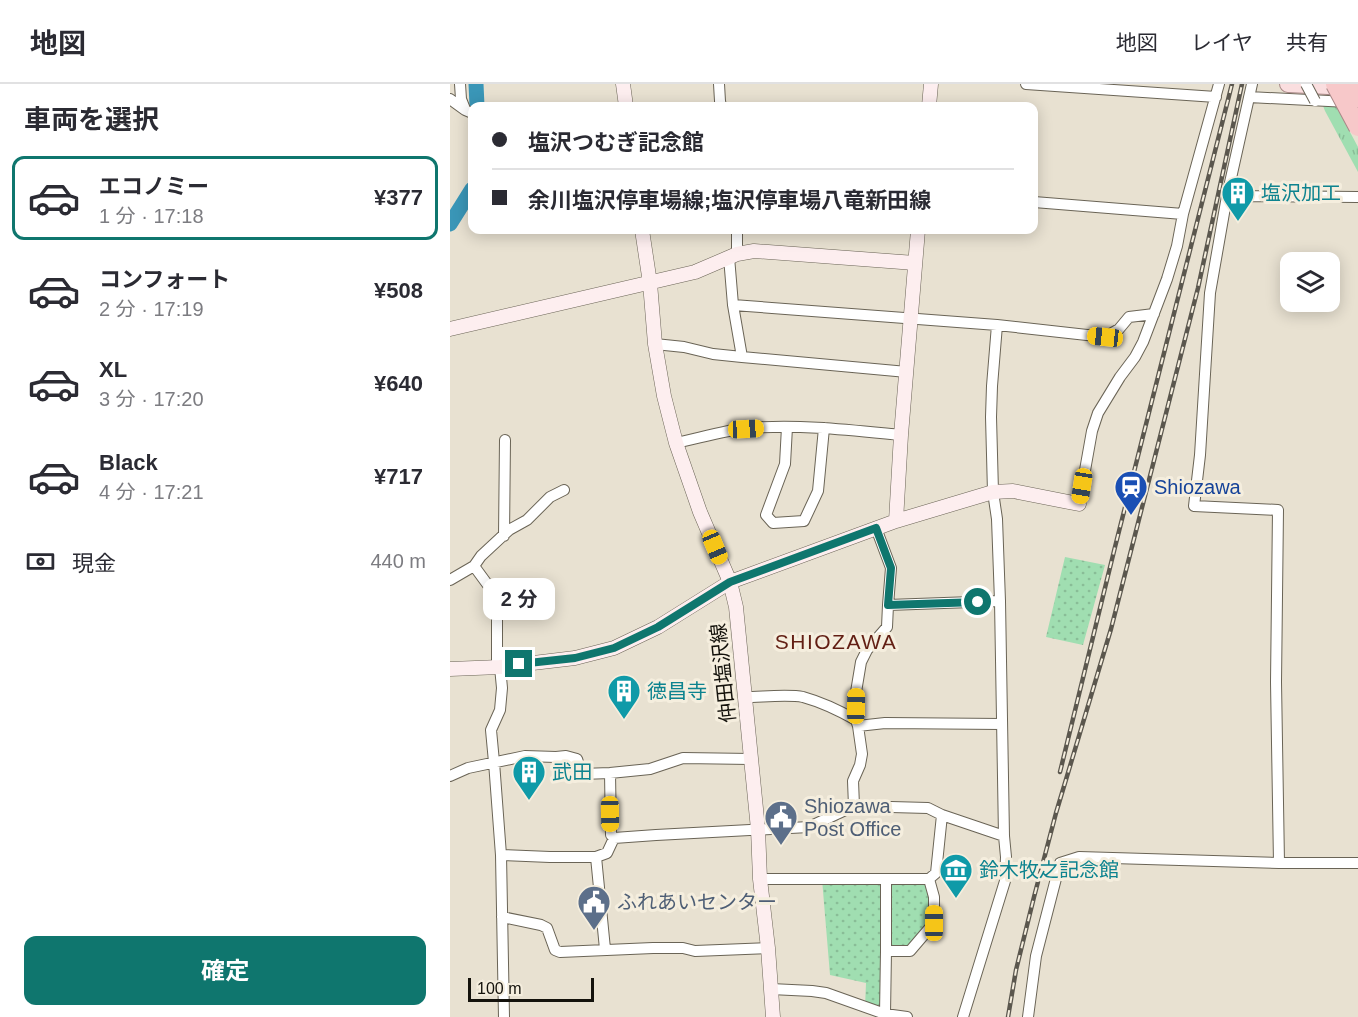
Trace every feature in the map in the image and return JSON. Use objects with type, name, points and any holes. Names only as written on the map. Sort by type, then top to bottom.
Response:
[{"type":"highway","points":[[1335,84],[1358,127]]},
{"type":"highway","points":[[1350,84],[1358,98]]},
{"type":"main road","points":[[623,84],[625,102]]},
{"type":"main road","points":[[929,102],[931,84]]},
{"type":"main road","points":[[1288,84],[1358,87]]},
{"type":"main road","name":"仲田塩沢線","points":[[643,234],[655,344],[664,396],[676,443],[700,512],[730,582],[736,607],[758,829],[760,879],[773,1017]]},
{"type":"main road","points":[[896,521],[918,234]]},
{"type":"main road","points":[[450,329],[650,284],[695,272],[733,255],[754,251],[915,264]]},
{"type":"main road","points":[[450,669],[498,667],[575,658],[614,648],[658,627],[730,582],[896,521],[993,492],[1013,491],[1079,504]]},
{"type":"street","points":[[460,84],[461,99],[468,110]]},
{"type":"street","points":[[719,84],[720,102]]},
{"type":"street","points":[[1026,84],[1215,97]]},
{"type":"street","points":[[1079,504],[1092,431],[1098,413],[1139,349],[1154,314],[1177,246],[1183,214],[1219,84]]},
{"type":"street","points":[[1252,84],[1227,196],[1210,293],[1200,455],[1194,506],[1278,510],[1276,682],[1279,862]]},
{"type":"street","points":[[1306,84],[1314,100]]},
{"type":"street","points":[[1249,97],[1358,103]]},
{"type":"street","points":[[450,99],[468,110]]},
{"type":"street","points":[[1227,196],[1358,197]]},
{"type":"street","points":[[1038,202],[1183,214]]},
{"type":"street","points":[[736,234],[733,255],[733,305],[742,357]]},
{"type":"street","points":[[733,305],[997,325],[1105,337],[1119,329],[1129,317],[1154,314]]},
{"type":"street","points":[[963,1017],[1005,881],[1000,601],[997,519],[993,492],[992,386],[997,325]]},
{"type":"street","points":[[655,344],[684,347],[713,354],[907,372]]},
{"type":"street","points":[[787,427],[785,464],[766,515],[773,523],[804,521],[818,491],[824,428]]},
{"type":"street","points":[[676,443],[746,429],[787,427],[901,435]]},
{"type":"street","points":[[504,536],[505,440]]},
{"type":"street","points":[[450,580],[474,566],[481,556],[509,530],[527,519],[553,495],[564,490]]},
{"type":"street","points":[[854,806],[853,781],[862,754],[857,723],[856,692],[861,662],[867,650],[887,627],[891,568],[876,528]]},
{"type":"street","points":[[474,566],[493,592],[497,615],[498,667],[502,688],[500,710],[491,730],[501,855],[504,1017]]},
{"type":"street","points":[[888,605],[1000,601]]},
{"type":"street","points":[[745,697],[801,697],[815,701],[857,723],[1002,724]]},
{"type":"street","points":[[450,776],[468,768],[525,756],[566,756],[577,759],[582,774],[650,769],[683,758],[751,759]]},
{"type":"street","points":[[610,773],[611,835],[615,838],[809,827],[854,806],[928,808],[1004,836]]},
{"type":"street","points":[[760,879],[929,879],[936,873],[942,814]]},
{"type":"street","points":[[501,855],[596,857],[607,853],[615,838]]},
{"type":"street","points":[[596,857],[605,949]]},
{"type":"street","points":[[1028,1017],[1036,956],[1060,863],[1079,857],[1358,863]]},
{"type":"street","points":[[886,879],[886,951],[890,1015]]},
{"type":"street","points":[[886,951],[910,951],[934,923],[933,897],[929,879]]},
{"type":"street","points":[[502,917],[547,928],[555,950],[560,952],[653,948],[683,948],[695,951],[768,948]]},
{"type":"street","points":[[771,989],[826,993],[890,1015],[907,1017]]},
{"type":"green space","points":[[1322,103],[1335,104],[1358,147],[1358,172],[1325,111]]},
{"type":"green space","points":[[1065,557],[1105,565],[1083,645],[1046,637]]},
{"type":"green space","points":[[822,879],[929,879],[934,923],[910,951],[886,951],[885,1014],[865,1007],[866,983],[830,975]]},
{"type":"waterway","points":[[476,84],[477,102]]},
{"type":"waterway","points":[[450,224],[468,195]]},
{"type":"railway","points":[[1060,772],[1232,84]]},
{"type":"railway","points":[[1008,1017],[1016,970],[1034,897],[1056,813],[1111,629],[1198,288],[1242,84]]},
{"type":"place","name":"塩沢加工","points":[[1238,222]]},
{"type":"place","name":"Shiozawa","points":[[1131,516]]},
{"type":"place","name":"徳昌寺","points":[[624,720]]},
{"type":"place","name":"武田","points":[[529,801]]},
{"type":"place","name":"Shiozawa Post Office","points":[[781,846]]},
{"type":"place","name":"鈴木牧之記念館","points":[[956,899]]},
{"type":"place","name":"ふれあいセンター","points":[[594,931]]},
{"type":"district","name":"SHIOZAWA","points":[[836,641]]},
{"type":"route","points":[[519,664],[575,658],[614,648],[658,627],[730,582],[876,528],[891,568],[888,605],[978,602]]}]
